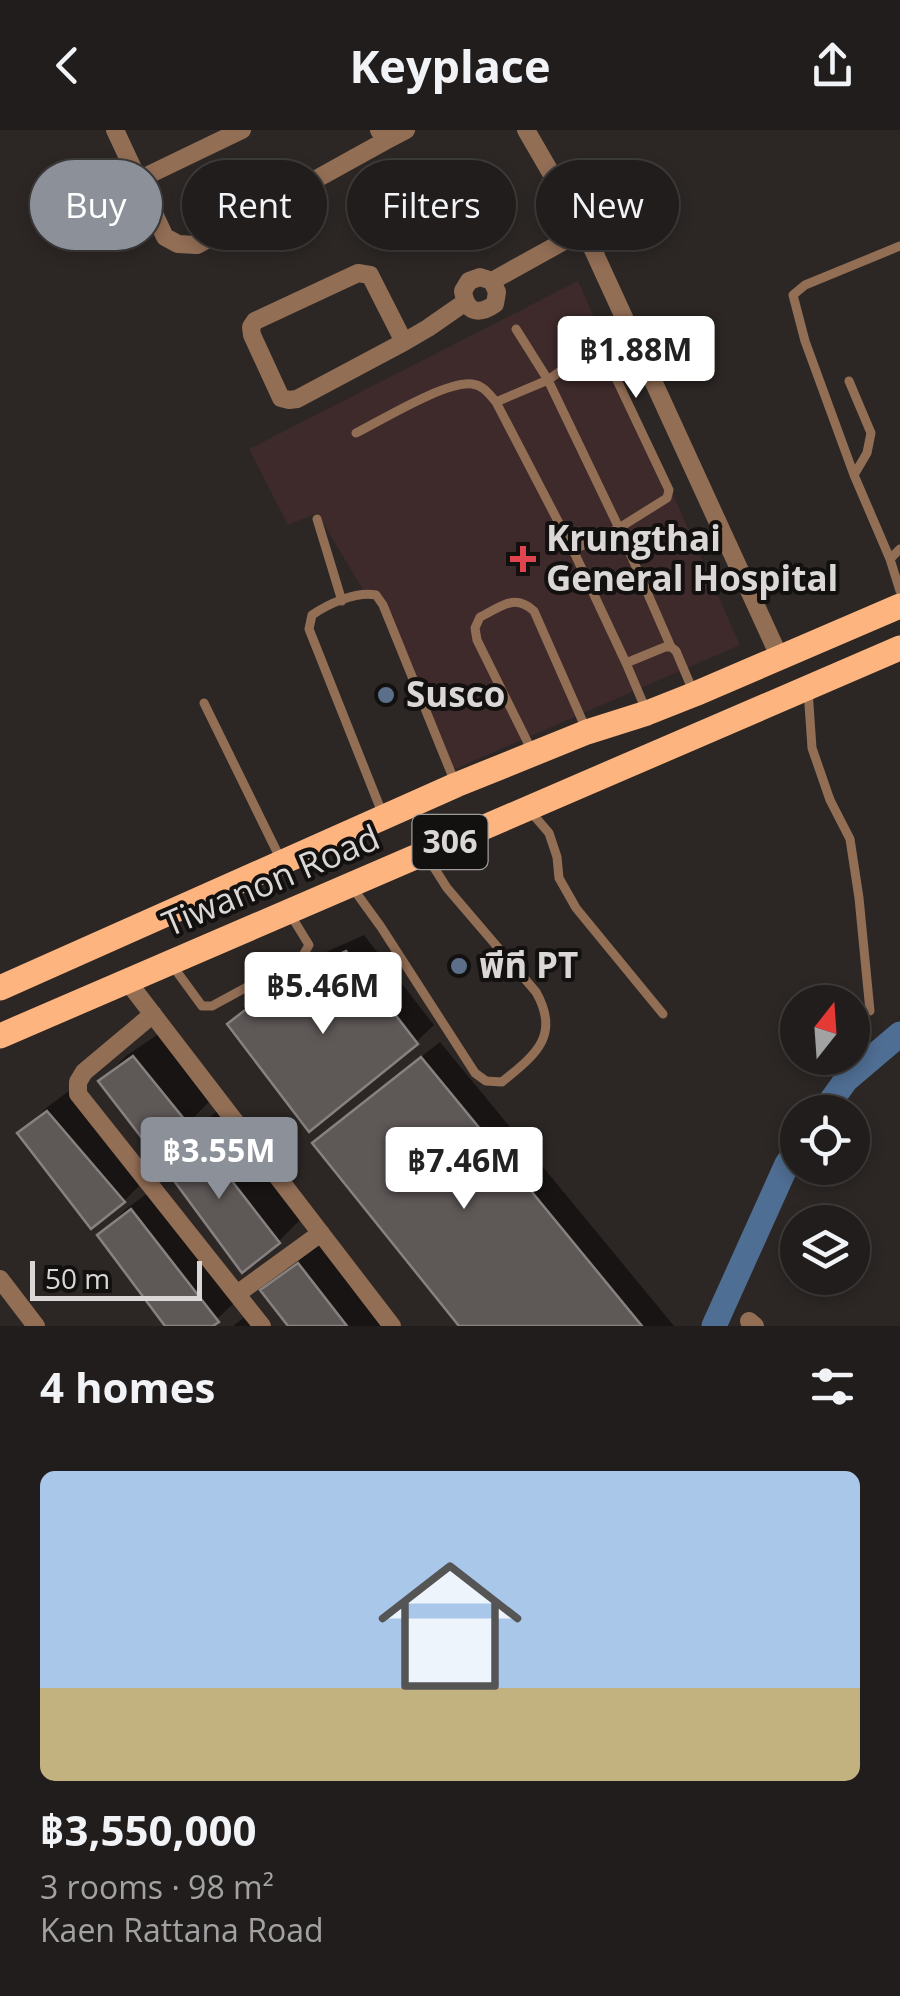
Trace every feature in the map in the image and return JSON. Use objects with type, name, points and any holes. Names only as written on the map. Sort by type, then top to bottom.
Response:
[{"type":"main road","name":"Tiwanon Road","points":[[0,988],[456,785],[695,694],[900,606]]},
{"type":"main road","name":"Tiwanon Road","points":[[0,1036],[900,648]]},
{"type":"street","points":[[115,130],[129,160]]},
{"type":"street","points":[[162,168],[242,130]]},
{"type":"street","points":[[162,231],[178,244],[198,244],[382,135],[406,130]]},
{"type":"street","points":[[526,130],[543,160]]},
{"type":"street","points":[[404,342],[370,275],[358,272],[255,320],[251,327],[281,398],[297,399],[404,342],[464,302],[473,310],[485,311],[495,304],[497,292],[492,281],[548,250]]},
{"type":"street","points":[[593,250],[779,656]]},
{"type":"street","points":[[128,982],[392,1326]]},
{"type":"street","points":[[153,1014],[84,1072],[78,1082],[78,1094],[262,1326]]},
{"type":"street","points":[[237,1294],[321,1234]]},
{"type":"street","points":[[0,1280],[36,1326]]},
{"type":"lane","points":[[900,246],[805,284],[793,295],[804,341],[900,590]]},
{"type":"lane","points":[[516,329],[548,380],[695,694]]},
{"type":"lane","points":[[496,402],[548,380],[583,355],[606,357],[669,490],[667,498],[574,550]]},
{"type":"lane","points":[[849,381],[871,432],[854,476]]},
{"type":"lane","points":[[356,433],[426,396],[469,383],[482,387],[496,402],[574,550],[647,713]]},
{"type":"lane","points":[[317,519],[342,601]]},
{"type":"lane","points":[[890,559],[900,549]]},
{"type":"lane","points":[[384,817],[310,628],[312,615],[322,608],[365,592],[376,594],[456,785]]},
{"type":"lane","points":[[534,754],[477,640],[475,628],[480,617],[514,600],[534,611],[588,732]]},
{"type":"lane","points":[[626,663],[671,647]]},
{"type":"lane","points":[[808,687],[812,748],[830,800],[850,839],[867,985]]},
{"type":"lane","points":[[204,703],[282,862]]},
{"type":"lane","points":[[528,808],[549,833],[557,857],[558,878],[576,908],[663,1014]]},
{"type":"lane","points":[[350,884],[475,1073],[486,1082],[502,1082],[534,1056],[545,1033],[546,1010],[536,992],[447,888],[425,853]]},
{"type":"lane","points":[[170,963],[202,1006],[212,1006],[307,952],[309,945],[288,912]]},
{"type":"shaded area","name":"Krungthai General Hospital","points":[[578,281],[740,645],[450,771],[383,605],[365,593],[317,513],[288,525],[249,449]]},
{"type":"building","points":[[346,951],[418,1044],[309,1132],[227,1024],[285,979]]},
{"type":"building","points":[[133,1056],[189,1125],[152,1151],[98,1081]]},
{"type":"building","points":[[421,1057],[642,1326],[459,1326],[312,1143]]},
{"type":"building","points":[[47,1111],[125,1202],[91,1229],[17,1133]]},
{"type":"building","points":[[194,1132],[280,1243],[242,1273],[158,1159]]},
{"type":"building","points":[[131,1209],[219,1322],[213,1326],[165,1326],[97,1235]]},
{"type":"building","points":[[298,1263],[347,1326],[288,1326],[260,1290]]},
{"type":"waterway","points":[[835,1095],[846,1080],[900,1034]]},
{"type":"waterway","points":[[714,1326],[780,1180]]},
{"type":"place","name":"Krungthai General Hospital","points":[[523,559]]},
{"type":"place","name":"Susco","points":[[386,695]]},
{"type":"place","name":"พีที PT","points":[[459,966]]}]
